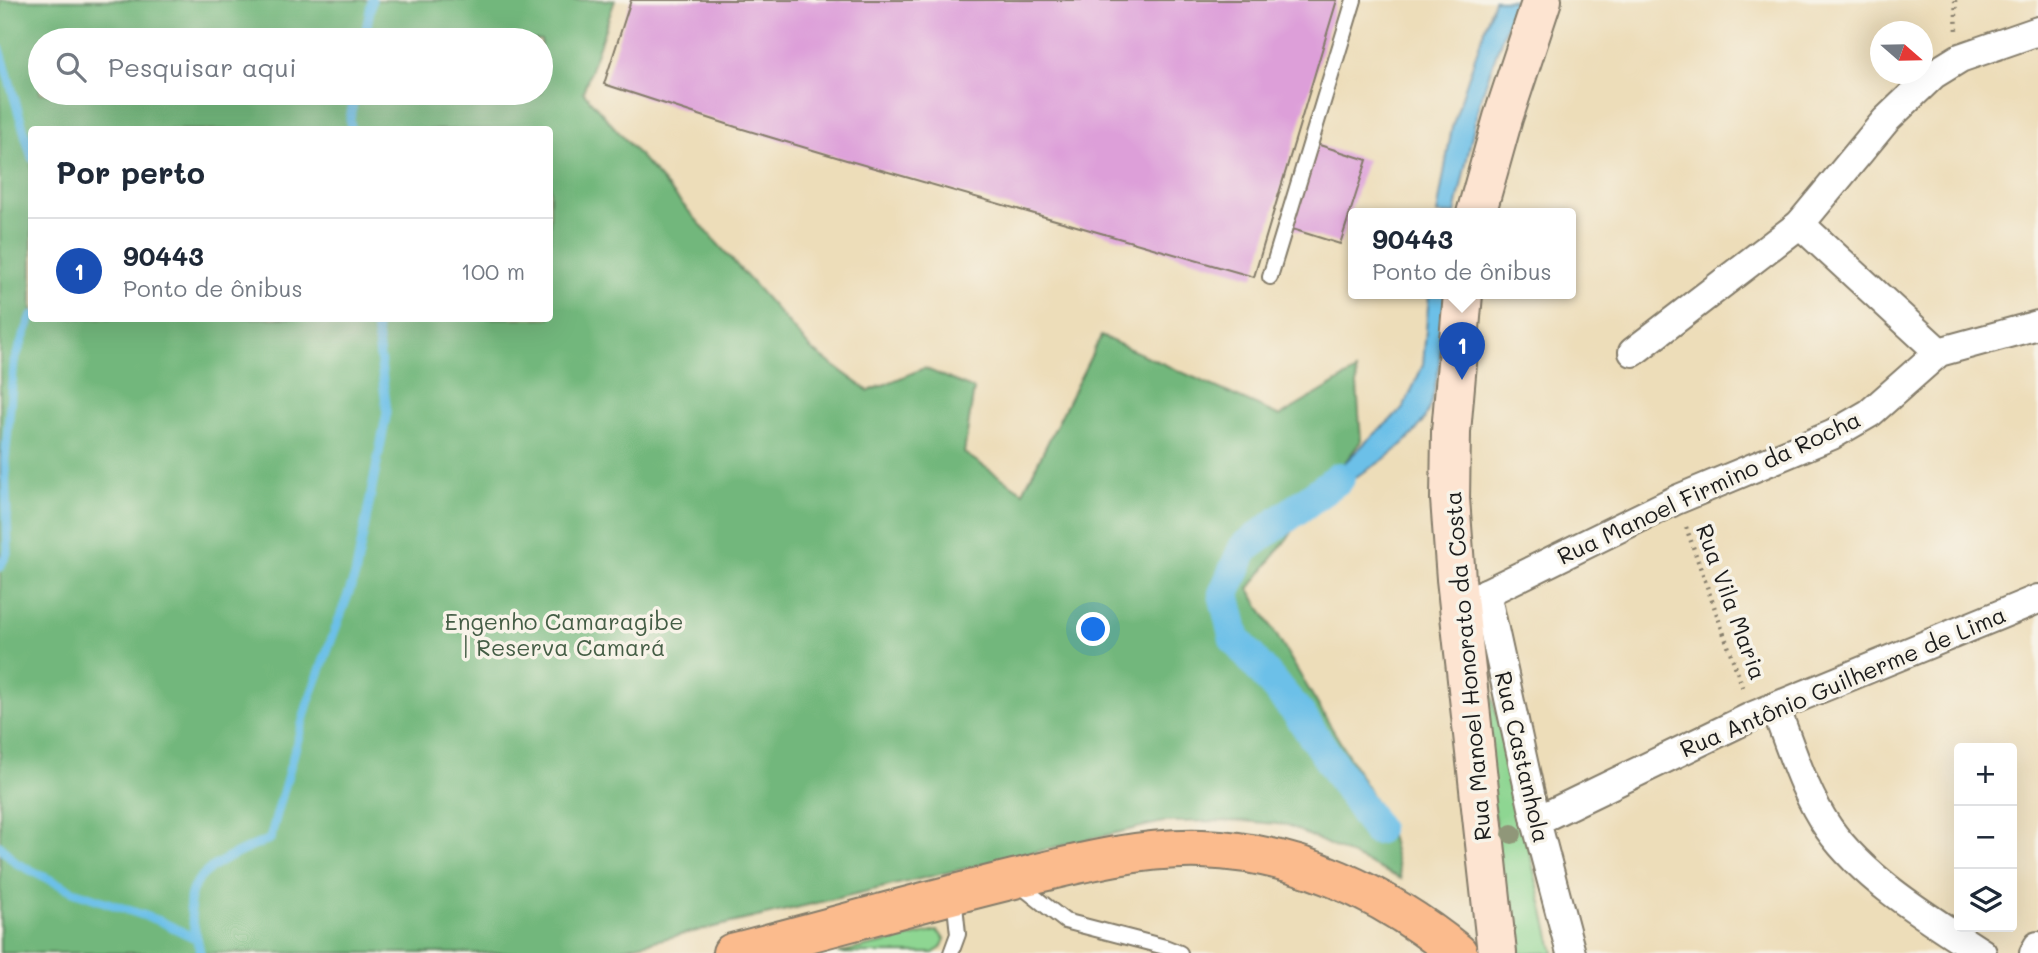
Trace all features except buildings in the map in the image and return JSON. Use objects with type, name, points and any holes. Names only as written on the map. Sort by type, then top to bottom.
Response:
[{"type":"main road","points":[[732,953],[1080,863],[1153,852],[1201,849],[1246,854],[1322,873],[1384,901],[1426,927],[1458,953]]},
{"type":"street","points":[[1478,208],[1503,118],[1542,0]]},
{"type":"street","points":[[1633,352],[1800,224],[1886,120],[1934,74],[1960,58],[2038,31]]},
{"type":"street","points":[[1800,224],[1939,352]]},
{"type":"street","name":"Rua Manoel Honorato da Costa","points":[[1462,299],[1450,499],[1471,586],[1497,953]]},
{"type":"street","name":"Rua Manoel Firmino da Rocha","points":[[1471,586],[1832,435],[1870,413],[1939,352],[2038,325]]},
{"type":"street","name":"Rua Castanhola","points":[[1471,586],[1571,953]]},
{"type":"street","name":"Rua Antônio Guilherme de Lima","points":[[1536,821],[1764,712],[2038,599]]},
{"type":"street","points":[[1764,712],[1829,830],[1858,862],[1904,900],[1982,953]]},
{"type":"street","points":[[2034,953],[2038,946]]},
{"type":"lane","points":[[1270,277],[1353,0]]},
{"type":"lane","points":[[1013,879],[1065,921],[1180,953]]},
{"type":"lane","points":[[951,953],[958,934],[954,895]]},
{"type":"path","name":"Rua Vila Maria","points":[[1676,500],[1764,712]]},
{"type":"green space","name":"Engenho Camaragibe | Reserva Camará","points":[[0,0],[615,0],[583,92],[812,350],[869,391],[924,368],[974,389],[964,453],[1023,492],[1101,336],[1280,416],[1356,371],[1361,441],[1249,589],[1386,819],[1401,879],[1287,825],[1242,821],[1163,822],[603,953],[0,953]]},
{"type":"green space","points":[[1466,589],[1554,953],[1511,953]]},
{"type":"green space","points":[[937,931],[945,939],[941,948],[933,953],[838,953]]},
{"type":"water","points":[[1494,0],[1515,0],[1479,103],[1456,208],[1438,208],[1452,127]]},
{"type":"water","points":[[1429,299],[1446,299],[1437,379],[1422,423],[1410,438],[1377,464],[1304,502],[1403,409],[1423,365]]},
{"type":"waterway","points":[[366,28],[372,0]]},
{"type":"waterway","points":[[0,49],[28,144]]},
{"type":"waterway","points":[[351,126],[353,105]]},
{"type":"waterway","points":[[0,567],[8,551],[5,460],[14,362],[29,322]]},
{"type":"waterway","points":[[200,953],[190,905],[192,892],[207,871],[270,839],[308,703],[355,576],[387,412],[376,322]]},
{"type":"waterway","points":[[1339,478],[1244,548],[1224,594],[1235,639],[1299,714],[1376,829]]},
{"type":"waterway","points":[[0,846],[16,863],[73,891],[160,921],[197,939]]},
{"type":"place","name":"90443","points":[[1462,380]]}]
